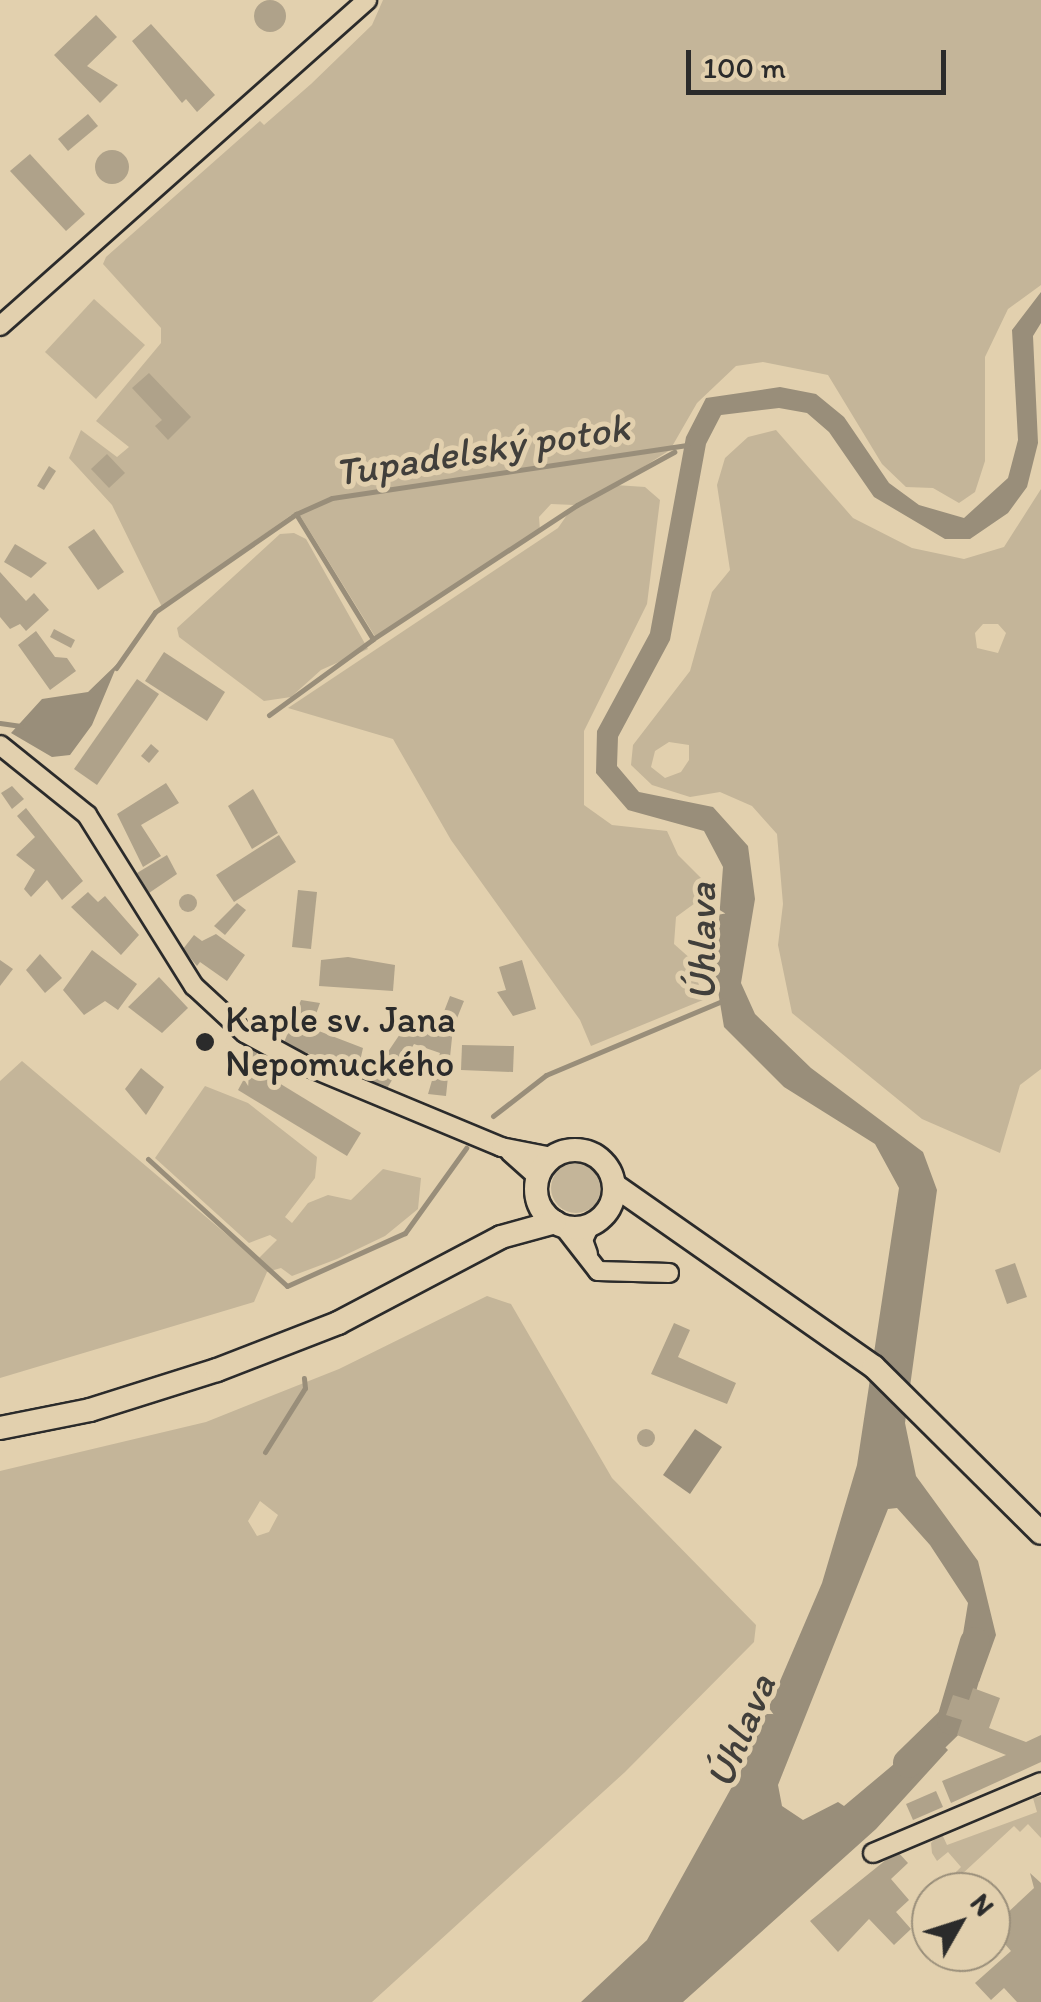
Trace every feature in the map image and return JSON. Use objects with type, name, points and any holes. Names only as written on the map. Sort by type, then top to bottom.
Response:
[{"type":"main road","points":[[501,1236],[552,1158],[586,1152],[608,1168],[614,1185],[642,1211],[798,1309],[968,1454],[1041,1533]]},
{"type":"main road","points":[[598,1218],[614,1185]]},
{"type":"main road","points":[[537,1186],[560,1224]]},
{"type":"main road","points":[[0,1428],[90,1410],[217,1370],[338,1322],[501,1236],[642,1211]]},
{"type":"street","points":[[0,326],[367,0]]},
{"type":"street","points":[[0,745],[87,815],[180,965],[222,1016],[302,1064],[501,1146],[552,1158]]},
{"type":"street","points":[[501,1146],[537,1186]]},
{"type":"street","points":[[592,1264],[584,1240],[598,1218]]},
{"type":"street","points":[[560,1224],[592,1264],[612,1276],[669,1272]]},
{"type":"street","points":[[872,1854],[1041,1782]]},
{"type":"shaded area","points":[[383,0],[1041,0],[1041,285],[1008,309],[985,357],[985,461],[975,492],[959,503],[933,488],[906,487],[882,464],[828,375],[763,362],[736,366],[697,403],[670,450],[615,485],[645,487],[660,500],[647,604],[584,731],[584,805],[612,825],[667,831],[678,855],[713,890],[676,917],[674,944],[692,960],[703,1000],[591,1046],[580,1020],[451,840],[393,739],[288,708],[558,528],[574,505],[551,504],[539,517],[540,531],[376,638],[301,517],[291,515],[162,607],[112,505],[69,458],[81,430],[117,457],[129,447],[96,421],[161,343],[161,328],[103,264],[106,257],[260,121],[264,125],[311,84],[372,25]]},
{"type":"shaded area","points":[[1041,292],[1041,323],[1033,336],[1038,443],[1027,487],[1008,513],[970,539],[945,539],[874,497],[829,432],[807,413],[779,408],[721,415],[706,444],[670,640],[618,737],[617,766],[639,792],[713,807],[748,846],[755,899],[741,983],[755,1014],[811,1068],[923,1152],[937,1190],[905,1423],[916,1476],[978,1561],[996,1635],[979,1682],[956,1677],[968,1603],[930,1545],[897,1508],[888,1509],[778,1785],[782,1806],[803,1820],[838,1802],[844,1806],[931,1733],[948,1750],[876,1829],[683,2002],[581,2002],[647,1940],[744,1765],[822,1583],[857,1465],[899,1188],[875,1144],[784,1087],[724,1027],[715,973],[723,867],[704,831],[628,810],[596,773],[597,731],[650,633],[686,437],[706,398],[780,387],[816,394],[844,417],[889,483],[919,505],[964,518],[1008,478],[1018,440],[1012,330]]},
{"type":"shaded area","points":[[94,299],[145,345],[96,399],[45,352]]},
{"type":"shaded area","points":[[776,430],[853,518],[912,548],[964,559],[1004,547],[1041,489],[1041,1069],[1020,1085],[1000,1153],[922,1119],[792,1013],[778,945],[783,904],[777,834],[752,806],[720,792],[690,797],[652,785],[631,765],[633,745],[690,671],[712,592],[730,570],[717,485],[725,458],[748,437]],"holes":[[[983,624],[998,624],[1006,633],[998,653],[977,648],[975,633]],[[669,742],[689,745],[689,760],[681,772],[665,778],[651,767],[655,751]]]},
{"type":"shaded area","points":[[294,533],[306,539],[368,649],[321,670],[291,697],[264,701],[179,637],[177,628],[280,534]]},
{"type":"shaded area","points":[[118,663],[92,725],[70,755],[52,757],[11,733],[42,699],[88,692]]},
{"type":"shaded area","points":[[22,1061],[257,1260],[277,1240],[270,1235],[249,1243],[155,1158],[205,1086],[248,1103],[317,1157],[315,1178],[285,1217],[292,1223],[308,1203],[328,1195],[351,1200],[383,1169],[421,1178],[418,1209],[385,1236],[337,1259],[292,1276],[281,1268],[267,1272],[254,1302],[0,1378],[0,1081]]},
{"type":"shaded area","points":[[576,1163],[594,1170],[601,1188],[594,1206],[576,1213],[558,1206],[551,1188],[558,1170]]},
{"type":"shaded area","points":[[487,1296],[511,1304],[612,1478],[756,1625],[754,1642],[625,1772],[372,2002],[0,2002],[0,1471],[206,1422],[339,1369]],"holes":[[[260,1501],[278,1515],[269,1532],[257,1536],[248,1521]]]},
{"type":"shaded area","points":[[695,1429],[722,1447],[690,1494],[663,1475]]},
{"type":"shaded area","points":[[1041,1796],[1041,1838],[1028,1824],[1020,1832],[1014,1826],[964,1872],[956,1872],[961,1867],[948,1852],[937,1861],[932,1853],[931,1843],[941,1832],[947,1845],[1037,1812],[1033,1798]]},
{"type":"building","points":[[270,0],[281,5],[286,16],[281,27],[270,32],[259,27],[254,16],[259,5]]},
{"type":"building","points":[[96,15],[117,37],[87,66],[118,85],[100,103],[54,55]]},
{"type":"building","points":[[151,24],[215,95],[197,112],[186,99],[182,103],[132,41]]},
{"type":"building","points":[[88,114],[98,126],[68,151],[58,139]]},
{"type":"building","points":[[112,150],[124,155],[129,167],[124,179],[112,184],[100,179],[95,167],[100,155]]},
{"type":"building","points":[[30,154],[85,214],[66,231],[10,171]]},
{"type":"building","points":[[149,373],[191,417],[168,440],[155,426],[162,420],[132,388]]},
{"type":"building","points":[[107,454],[125,473],[109,488],[91,469]]},
{"type":"building","points":[[49,466],[56,471],[44,490],[37,486]]},
{"type":"building","points":[[94,529],[124,572],[98,590],[68,547]]},
{"type":"building","points":[[15,544],[47,563],[31,578],[4,562]]},
{"type":"building","points":[[0,572],[26,601],[34,593],[49,610],[26,631],[20,624],[10,629],[0,617]]},
{"type":"building","points":[[54,629],[75,640],[71,648],[50,637]]},
{"type":"building","points":[[36,631],[55,657],[67,658],[76,671],[50,690],[18,645]]},
{"type":"building","points":[[164,652],[225,692],[207,721],[145,681]]},
{"type":"building","points":[[137,679],[159,694],[97,785],[74,769]]},
{"type":"building","points":[[151,744],[159,751],[149,763],[141,756]]},
{"type":"building","points":[[166,783],[179,803],[141,825],[161,856],[143,867],[117,814]]},
{"type":"building","points":[[12,786],[24,799],[12,809],[1,793]]},
{"type":"building","points":[[253,789],[278,833],[252,849],[228,806]]},
{"type":"building","points":[[26,808],[83,881],[62,900],[47,880],[31,897],[24,889],[35,870],[16,855],[35,837],[17,816]]},
{"type":"building","points":[[279,835],[296,862],[234,902],[216,875]]},
{"type":"building","points":[[167,855],[177,874],[149,893],[137,873]]},
{"type":"building","points":[[298,890],[317,892],[311,949],[292,947]]},
{"type":"building","points":[[88,892],[98,902],[105,896],[139,935],[121,955],[71,907]]},
{"type":"building","points":[[188,894],[197,903],[188,912],[179,903]]},
{"type":"building","points":[[237,903],[246,910],[225,935],[214,926]]},
{"type":"building","points":[[216,934],[245,955],[227,981],[200,962],[197,966],[183,949],[194,935],[202,941]]},
{"type":"building","points":[[92,950],[137,984],[118,1010],[105,1001],[84,1015],[63,990]]},
{"type":"building","points":[[40,954],[62,978],[45,993],[26,970]]},
{"type":"building","points":[[348,957],[395,965],[393,991],[319,986],[321,960]]},
{"type":"building","points":[[0,960],[13,969],[0,986]]},
{"type":"building","points":[[522,960],[536,1009],[513,1016],[497,992],[506,990],[499,967]]},
{"type":"building","points":[[159,977],[188,1008],[162,1033],[128,1007]]},
{"type":"building","points":[[450,996],[464,1001],[453,1028],[446,1096],[428,1094],[440,1053],[414,1044],[386,1090],[369,1080],[402,1031],[422,1015],[440,1022]]},
{"type":"building","points":[[301,1000],[320,1003],[311,1028],[363,1048],[358,1070],[283,1045]]},
{"type":"building","name":"Kaple sv. Jana Nepomuckého","points":[[204,1031],[214,1041],[204,1051],[194,1041]]},
{"type":"building","points":[[244,1044],[258,1051],[254,1060],[240,1054]]},
{"type":"building","points":[[462,1045],[514,1046],[513,1072],[461,1070]]},
{"type":"building","points":[[251,1066],[361,1133],[347,1156],[238,1090]]},
{"type":"building","points":[[141,1068],[164,1087],[146,1115],[125,1089]]},
{"type":"building","points":[[1015,1263],[1027,1297],[1007,1304],[995,1270]]},
{"type":"building","points":[[674,1323],[690,1330],[678,1357],[736,1383],[727,1404],[651,1374]]},
{"type":"building","points":[[646,1429],[655,1438],[646,1447],[637,1438]]},
{"type":"building","points":[[973,1688],[1000,1698],[989,1728],[1026,1742],[1041,1735],[1041,1762],[951,1803],[942,1781],[1006,1755],[957,1735],[962,1720],[946,1715],[953,1695],[969,1700]]},
{"type":"building","points":[[936,1791],[943,1807],[913,1820],[906,1804]]},
{"type":"building","points":[[897,1851],[908,1863],[891,1879],[909,1900],[896,1912],[911,1929],[894,1945],[869,1919],[838,1952],[810,1921]]},
{"type":"building","points":[[1030,1873],[1041,1883],[1041,2002],[1017,2002],[1004,1988],[991,2000],[975,1983],[987,1972],[1011,1972],[1011,1909],[1034,1888]]},
{"type":"waterway","name":"Tupadelský potok","points":[[116,668],[155,612],[296,514],[332,498],[687,445]]},
{"type":"waterway","points":[[296,514],[373,639],[577,505],[674,452]]},
{"type":"waterway","points":[[269,715],[372,640]]},
{"type":"waterway","name":"Tupadelský potok","points":[[0,723],[21,726]]},
{"type":"waterway","name":"Úhlava","points":[[493,1116],[546,1075],[724,1000]]},
{"type":"waterway","points":[[148,1159],[287,1286],[405,1233],[466,1148]]},
{"type":"waterway","points":[[265,1452],[305,1388],[304,1378]]},
{"type":"waterway","points":[[908,1763],[952,1720],[975,1642]]},
{"type":"place","name":"Kaple sv. Jana Nepomuckého","points":[[205,1042]]}]
